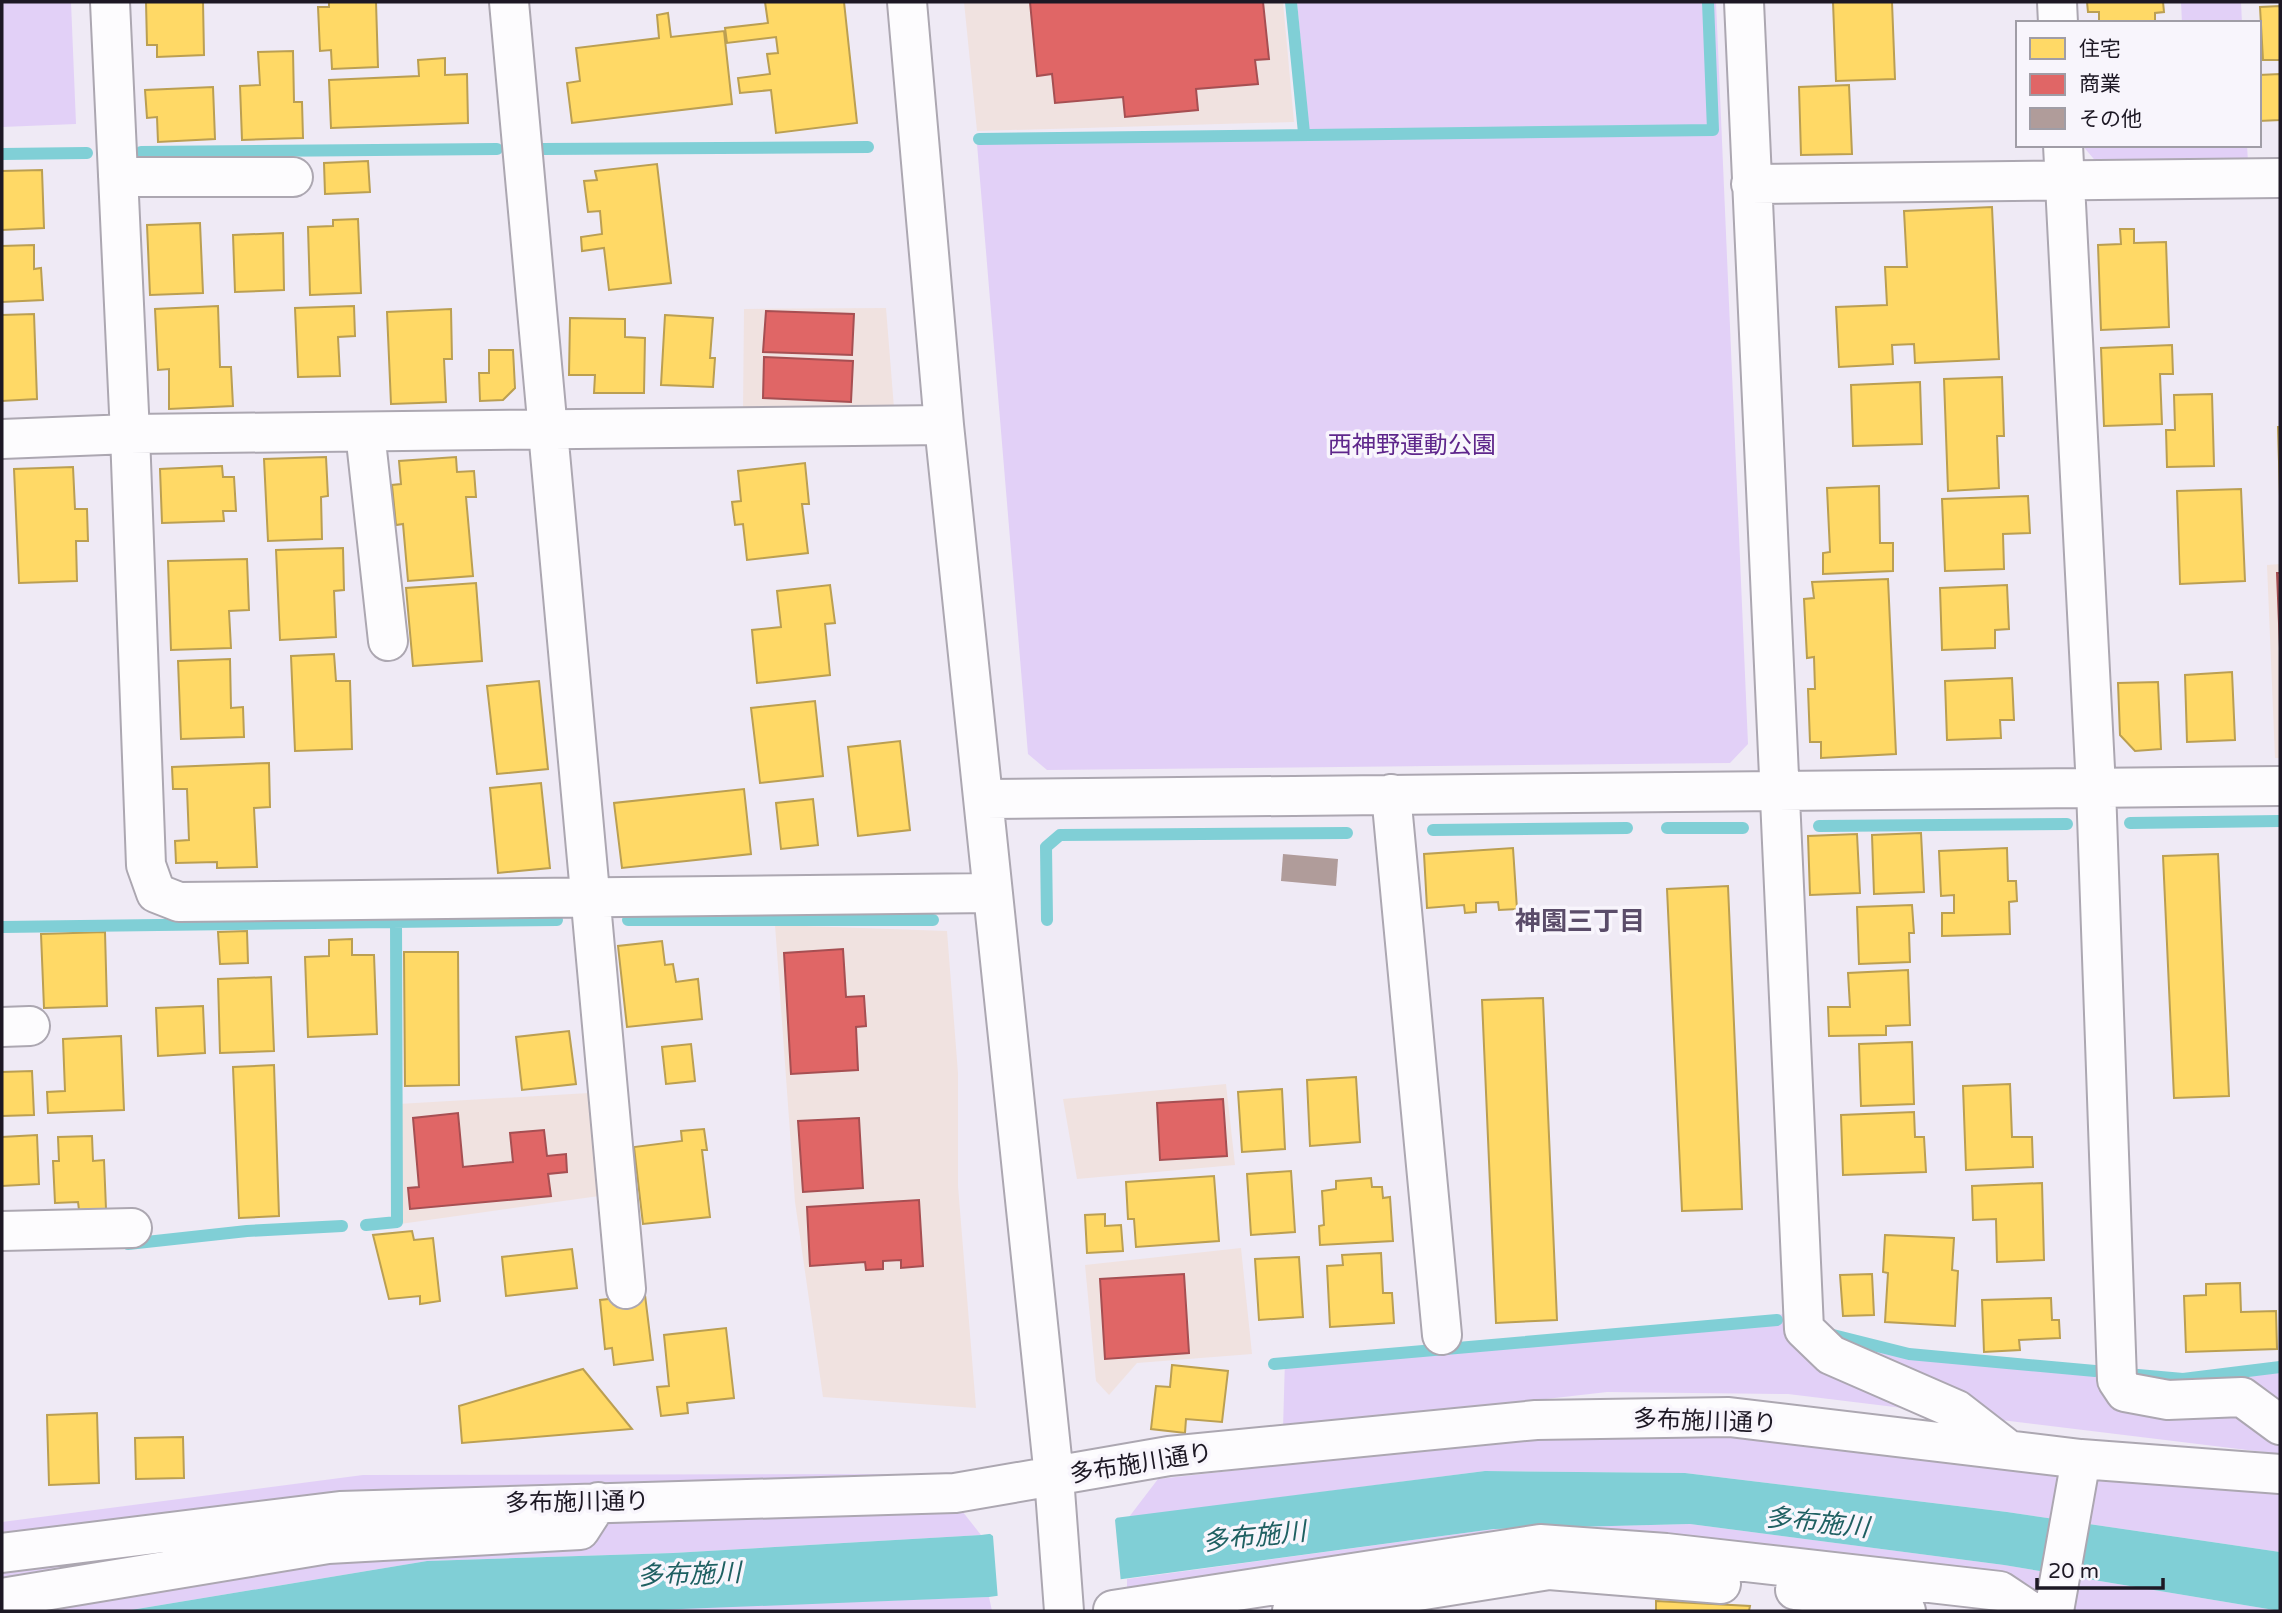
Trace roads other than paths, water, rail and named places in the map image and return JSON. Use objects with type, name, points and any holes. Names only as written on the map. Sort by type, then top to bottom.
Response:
[{"type":"street","points":[[110,2],[146,865],[156,893],[179,902],[993,892]]},
{"type":"street","points":[[509,2],[626,1289]]},
{"type":"street","points":[[907,2],[944,425],[985,799],[1055,1492],[1064,1611]]},
{"type":"street","points":[[1744,2],[1804,1329],[1831,1355],[1958,1410],[2006,1448]]},
{"type":"street","points":[[2057,2],[2058,21]]},
{"type":"street","points":[[1751,184],[2064,163],[2280,178]]},
{"type":"street","points":[[2064,163],[2096,788],[2117,1380],[2125,1392],[2168,1400],[2242,1397],[2280,1425]]},
{"type":"street","points":[[118,177],[293,177]]},
{"type":"street","points":[[2,439],[130,434],[944,425]]},
{"type":"street","points":[[365,432],[387,641]]},
{"type":"street","points":[[985,799],[2280,786]]},
{"type":"street","points":[[1391,794],[1442,1335]]},
{"type":"street","points":[[2,1231],[132,1228]]},
{"type":"street","name":"多布施川通り","points":[[2,1553],[340,1511],[598,1502],[1055,1492],[1169,1456],[1536,1420],[1729,1417],[2081,1459],[2280,1474]]},
{"type":"street","points":[[2054,1611],[2081,1459]]},
{"type":"street","points":[[2,1598],[328,1545],[580,1530],[598,1502]]},
{"type":"street","points":[[1113,1610],[1540,1544],[1666,1553],[2000,1591],[2030,1611]]},
{"type":"street","points":[[1292,1611],[1454,1598],[1549,1570],[1817,1592],[1884,1610]]},
{"type":"water","name":"多布施川","points":[[1485,1471],[1685,1473],[2007,1512],[2280,1552],[2280,1611],[2004,1565],[1690,1524],[1494,1529],[989,1597],[631,1611],[125,1611],[427,1561],[673,1553],[981,1535]]},
{"type":"waterway","points":[[1291,2],[1304,133]]},
{"type":"waterway","points":[[979,139],[1713,130],[1708,2]]},
{"type":"waterway","points":[[542,149],[868,147]]},
{"type":"waterway","points":[[141,152],[497,149]]},
{"type":"waterway","points":[[2,154],[87,153]]},
{"type":"waterway","points":[[2130,823],[2280,821]]},
{"type":"waterway","points":[[1819,826],[2067,824]]},
{"type":"waterway","points":[[1433,830],[1627,828]]},
{"type":"waterway","points":[[1667,828],[1743,828]]},
{"type":"waterway","points":[[1047,920],[1046,847],[1060,835],[1347,833]]},
{"type":"waterway","points":[[366,1225],[397,1222],[396,920]]},
{"type":"waterway","points":[[2,927],[557,920]]},
{"type":"waterway","points":[[628,920],[933,920]]},
{"type":"waterway","points":[[128,1244],[247,1231],[342,1226]]},
{"type":"waterway","points":[[1274,1364],[1777,1320]]},
{"type":"waterway","points":[[1825,1333],[1909,1354],[2095,1371]]},
{"type":"waterway","points":[[2138,1375],[2183,1379],[2280,1367]]},
{"type":"district","name":"神園三丁目","points":[[1580,921]]},
{"type":"park label","name":"西神野運動公園","points":[[1412,445]]}]
